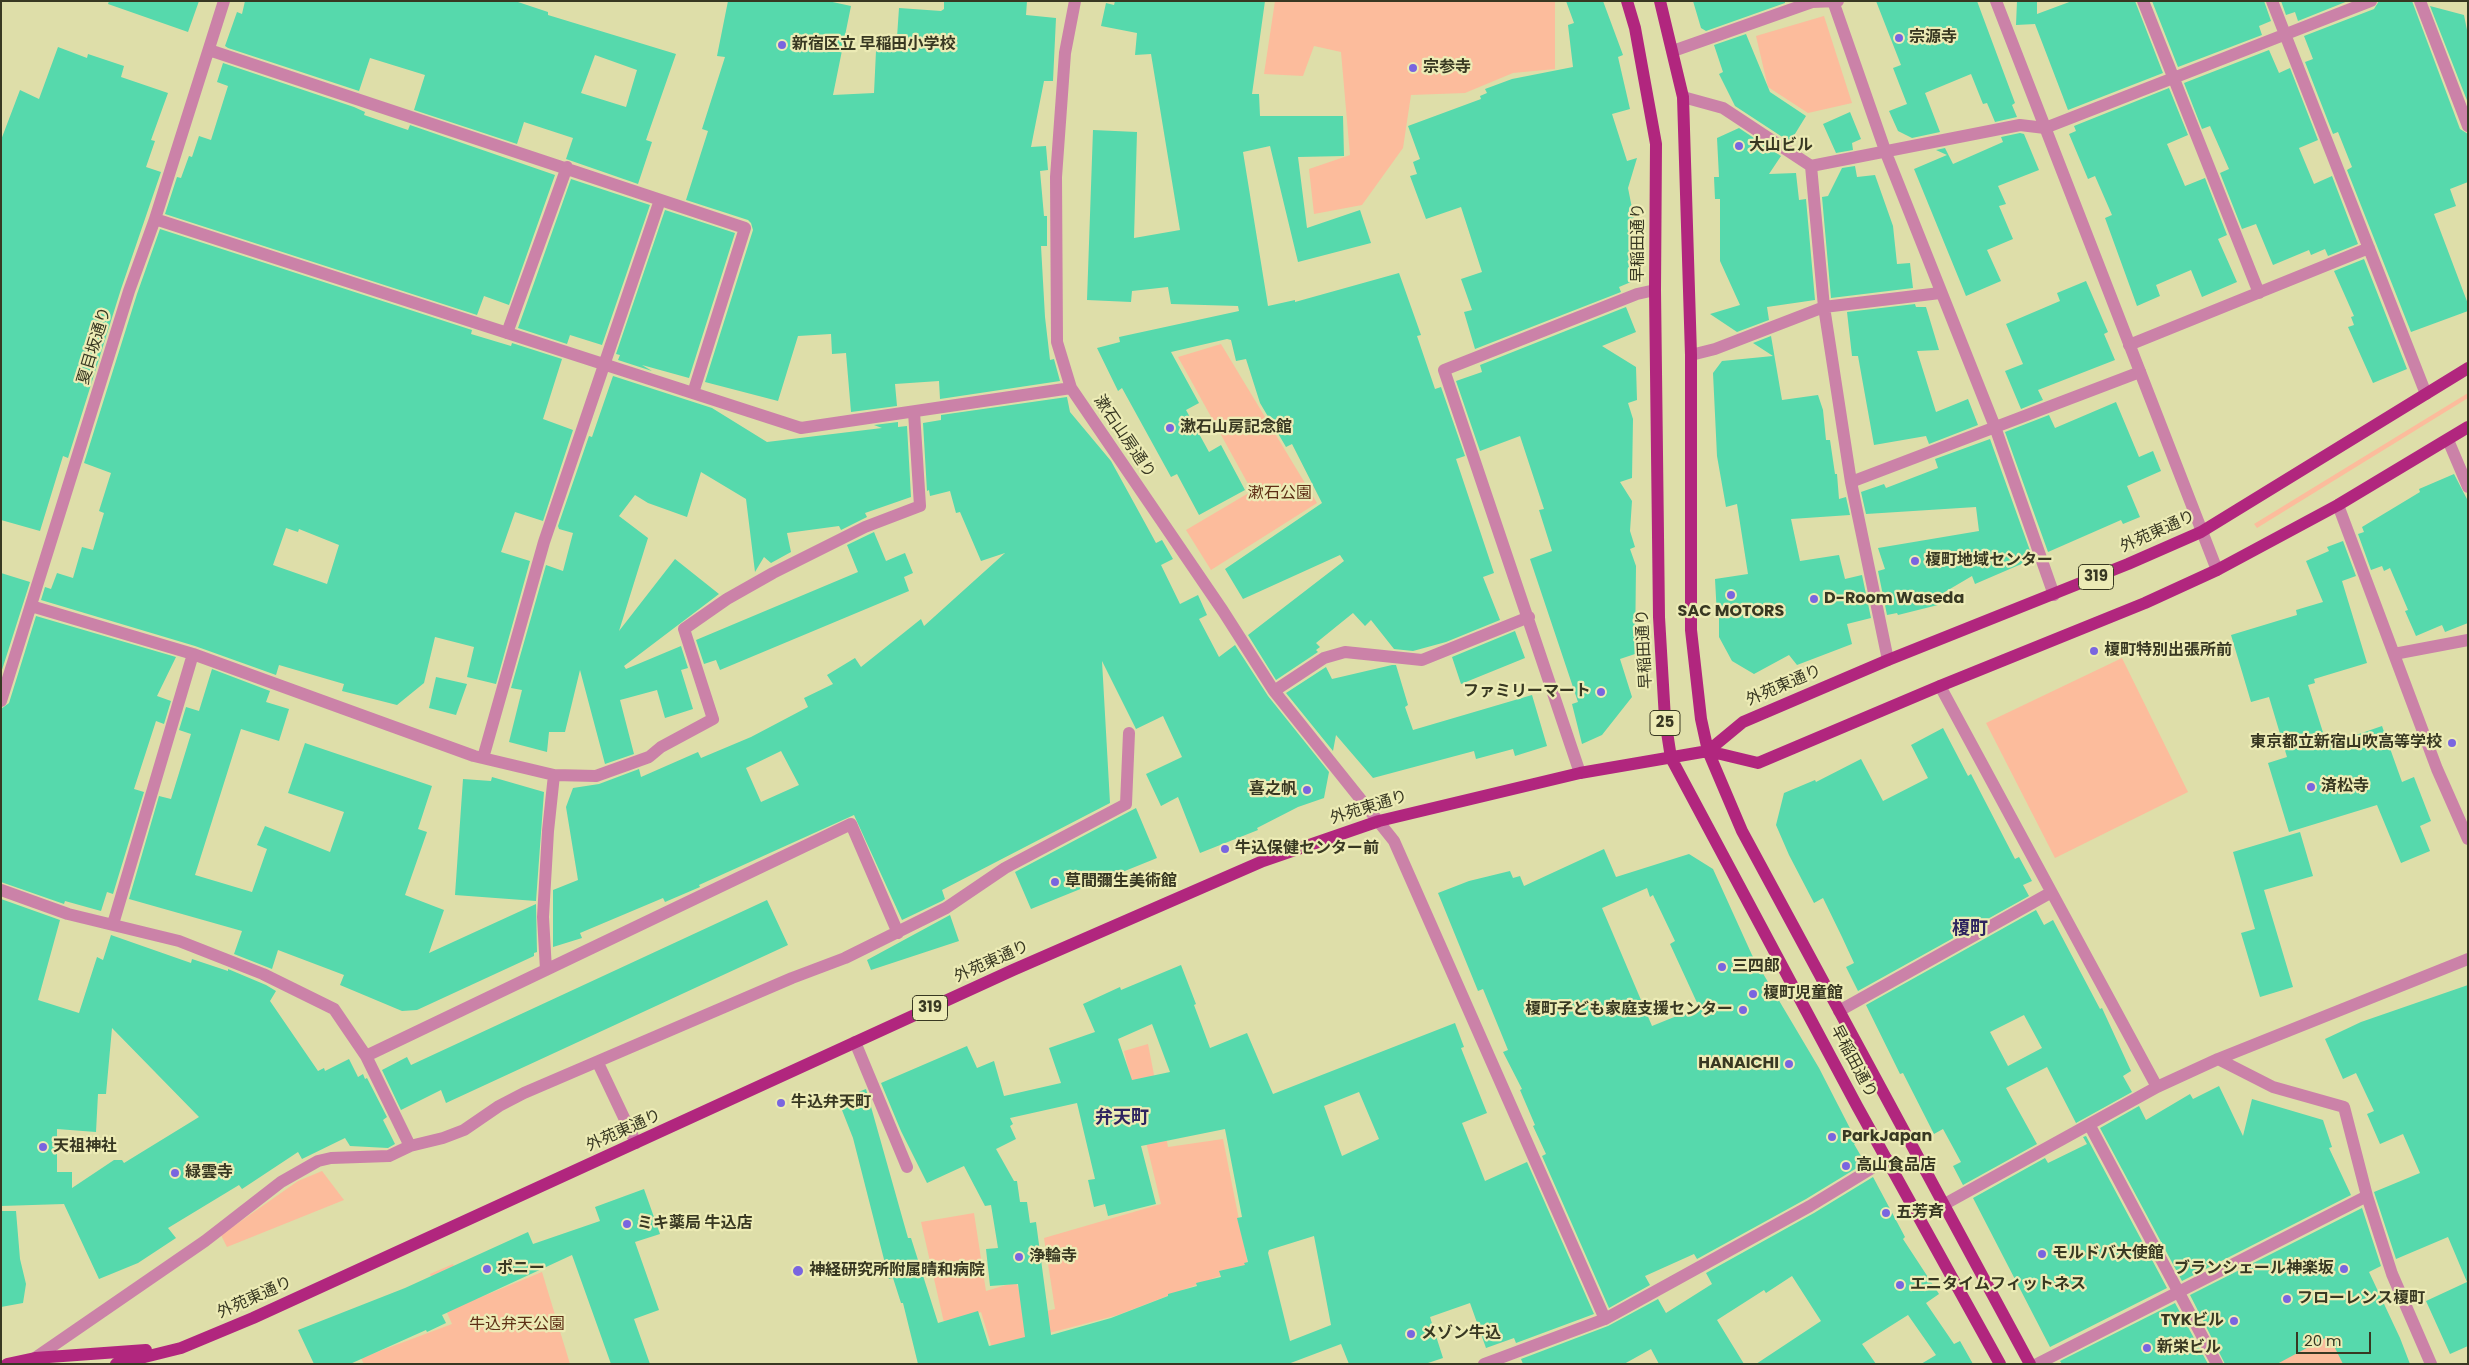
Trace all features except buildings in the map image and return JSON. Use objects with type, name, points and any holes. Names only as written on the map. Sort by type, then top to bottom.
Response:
[{"type":"main road","name":"早稲田通り","points":[[1627,1],[1639,47],[1656,144],[1655,290],[1659,617],[1665,719],[1671,758],[2000,1364]]},
{"type":"main road","name":"早稲田通り","points":[[1660,1],[1683,97],[1691,355],[1691,630],[1701,719],[1708,751],[1742,832],[2030,1364]]},
{"type":"main road","name":"外苑東通り","points":[[1708,751],[1743,722],[1888,660],[2054,595],[2202,532],[2468,368]]},
{"type":"main road","name":"外苑東通り","points":[[116,1364],[181,1348],[855,1042],[1263,860],[1379,821],[1580,773],[1708,751],[1758,763],[1940,686],[2145,603],[2216,570],[2338,505],[2468,427]]},
{"type":"main road","name":"外苑東通り","points":[[6,1364],[35,1358],[181,1348]]},
{"type":"street","name":"夏目坂通り","points":[[1,701],[129,291],[155,219],[224,1]]},
{"type":"street","name":"漱石山房通り","points":[[1075,1],[1065,53],[1056,177],[1058,342],[1072,388],[1223,611],[1274,691],[1394,841],[1605,1318]]},
{"type":"street","points":[[1833,1],[1886,153],[1994,428],[2054,595]]},
{"type":"street","points":[[1673,51],[1812,2],[1838,1]]},
{"type":"street","points":[[1996,1],[2216,570]]},
{"type":"street","points":[[2143,1],[2259,293]]},
{"type":"street","points":[[2272,1],[2426,394]]},
{"type":"street","points":[[1683,97],[1723,108],[1812,166],[1886,153],[2020,125],[2045,128],[2371,1]]},
{"type":"street","points":[[2420,1],[2468,126]]},
{"type":"street","points":[[209,50],[567,167],[745,228],[693,393]]},
{"type":"street","points":[[1812,166],[1824,307],[1851,482],[1888,660]]},
{"type":"street","points":[[507,333],[567,167]]},
{"type":"street","points":[[483,758],[544,542],[660,200]]},
{"type":"street","points":[[155,219],[800,428],[1072,388]]},
{"type":"street","points":[[2129,345],[2369,248]]},
{"type":"street","points":[[1580,773],[1529,617],[1444,370],[1636,294],[1655,290]]},
{"type":"street","points":[[1691,355],[1715,349],[1824,307],[1940,293]]},
{"type":"street","points":[[1851,482],[2140,372]]},
{"type":"street","points":[[31,606],[193,654],[483,758],[554,776],[596,776],[648,757],[661,747],[713,719],[684,629],[727,599],[773,573],[865,527],[920,506],[914,412]]},
{"type":"street","points":[[2448,440],[2468,487]]},
{"type":"street","points":[[2338,505],[2437,769],[2468,839]]},
{"type":"street","points":[[1274,691],[1324,658],[1345,652],[1422,660],[1529,617]]},
{"type":"street","points":[[2394,654],[2468,640]]},
{"type":"street","points":[[112,924],[193,654]]},
{"type":"street","points":[[1940,686],[2050,893],[2158,1087]]},
{"type":"street","points":[[35,1358],[205,1241],[281,1182],[318,1161],[332,1158],[388,1156],[410,1146],[464,1130],[524,1093],[598,1063],[898,933],[946,908],[1005,868],[1126,804],[1128,733]]},
{"type":"street","points":[[546,970],[543,917],[548,831],[554,776]]},
{"type":"street","points":[[366,1056],[851,824],[898,933]]},
{"type":"street","points":[[1,890],[68,914],[179,941],[263,974],[334,1009],[366,1056],[410,1146]]},
{"type":"street","points":[[1839,1012],[2050,893]]},
{"type":"street","points":[[1943,1205],[2158,1087],[2218,1059],[2468,959]]},
{"type":"street","points":[[855,1042],[908,1168]]},
{"type":"street","points":[[2218,1059],[2273,1087],[2344,1107],[2367,1196],[2392,1274],[2431,1364]]},
{"type":"street","points":[[598,1063],[636,1143]]},
{"type":"street","points":[[2090,1126],[2217,1364]]},
{"type":"street","points":[[1484,1364],[1605,1318],[1810,1206],[1887,1159]]},
{"type":"street","points":[[2037,1364],[2367,1196]]},
{"type":"green space","points":[[1275,1],[1555,1],[1555,69],[1513,73],[1465,93],[1411,95],[1403,148],[1362,205],[1314,214],[1309,169],[1350,155],[1341,52],[1314,46],[1303,76],[1264,74]]},
{"type":"green space","points":[[1824,16],[1852,103],[1808,113],[1768,87],[1756,36]]},
{"type":"green space","name":"漱石公園","points":[[1221,344],[1317,503],[1211,570],[1186,530],[1252,491],[1178,357]]},
{"type":"green space","points":[[2468,393],[2468,398],[2257,528],[2254,524]]},
{"type":"green space","points":[[2122,658],[2188,792],[2055,858],[1986,723]]},
{"type":"green space","points":[[1148,1044],[1168,1147],[1223,1139],[1248,1265],[1118,1315],[992,1348],[981,1312],[945,1327],[921,1222],[974,1213],[986,1291],[1016,1282],[1029,1315],[1055,1309],[1044,1238],[1161,1204],[1124,1051]]},
{"type":"green space","points":[[322,1171],[344,1200],[227,1247],[221,1235],[298,1181]]},
{"type":"green space","name":"牛込弁天公園","points":[[453,1264],[471,1301],[542,1272],[570,1364],[364,1364],[361,1358],[452,1324],[430,1274]]},
{"type":"green space","points":[[2332,1296],[2365,1364],[2281,1364],[2264,1331]]},
{"type":"place","name":"宗源寺","points":[[1899,38]]},
{"type":"place","name":"新宿区立 早稲田小学校","points":[[782,45]]},
{"type":"place","name":"宗参寺","points":[[1413,68]]},
{"type":"place","name":"大山ビル","points":[[1739,146]]},
{"type":"place","name":"漱石山房記念館","points":[[1170,428]]},
{"type":"place","name":"榎町地域センター","points":[[1915,561]]},
{"type":"place","name":"SAC MOTORS","points":[[1731,595]]},
{"type":"place","name":"D-Room Waseda","points":[[1814,599]]},
{"type":"place","name":"榎町特別出張所前","points":[[2094,651]]},
{"type":"place","name":"ファミリーマート","points":[[1601,692]]},
{"type":"place","name":"東京都立新宿山吹高等学校","points":[[2452,743]]},
{"type":"place","name":"済松寺","points":[[2311,787]]},
{"type":"place","name":"喜之帆","points":[[1307,790]]},
{"type":"place","name":"牛込保健センター前","points":[[1225,849]]},
{"type":"place","name":"草間彌生美術館","points":[[1055,882]]},
{"type":"place","name":"三四郎","points":[[1722,967]]},
{"type":"place","name":"榎町児童館","points":[[1753,994]]},
{"type":"place","name":"榎町子ども家庭支援センター","points":[[1743,1010]]},
{"type":"place","name":"HANAICHI","points":[[1789,1064]]},
{"type":"place","name":"牛込弁天町","points":[[781,1103]]},
{"type":"place","name":"ParkJapan","points":[[1832,1137]]},
{"type":"place","name":"天祖神社","points":[[43,1147]]},
{"type":"place","name":"高山食品店","points":[[1846,1166]]},
{"type":"place","name":"緑雲寺","points":[[175,1173]]},
{"type":"place","name":"五芳斉","points":[[1886,1213]]},
{"type":"place","name":"ミキ薬局 牛込店","points":[[627,1224]]},
{"type":"place","name":"モルドバ大使館","points":[[2042,1254]]},
{"type":"place","name":"浄輪寺","points":[[1019,1257]]},
{"type":"place","name":"ポニー","points":[[487,1269]]},
{"type":"place","name":"ブランシェール神楽坂","points":[[2344,1269]]},
{"type":"place","name":"神経研究所附属晴和病院","points":[[798,1271]]},
{"type":"place","name":"エニタイムフィットネス","points":[[1900,1285]]},
{"type":"place","name":"フローレンス榎町","points":[[2287,1299]]},
{"type":"place","name":"TYKビル","points":[[2234,1321]]},
{"type":"place","name":"メゾン牛込","points":[[1411,1334]]},
{"type":"place","name":"新栄ビル","points":[[2147,1348]]},
{"type":"district","name":"榎町","points":[[1970,929]]},
{"type":"district","name":"弁天町","points":[[1122,1118]]}]
